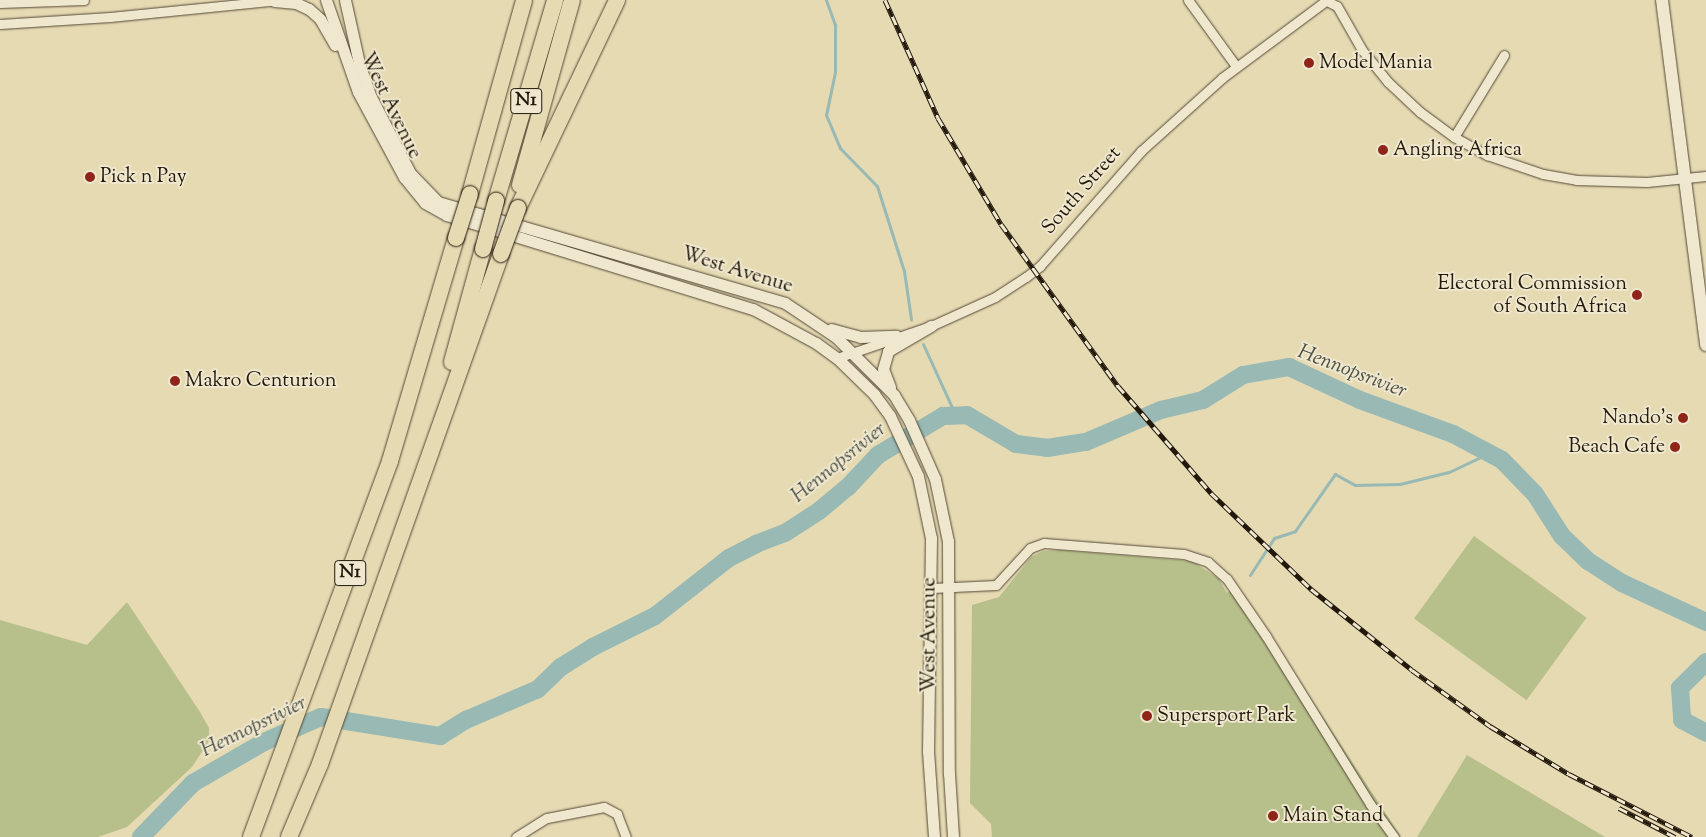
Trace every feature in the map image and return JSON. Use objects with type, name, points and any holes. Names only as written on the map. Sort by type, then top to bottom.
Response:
[{"type":"highway","name":"N1","points":[[251,837],[310,684],[390,461],[470,194],[524,0]]},
{"type":"highway","name":"N1","points":[[289,837],[320,764],[423,468],[496,201],[555,0]]},
{"type":"highway","points":[[518,207],[523,172],[572,0]]},
{"type":"highway","points":[[423,468],[518,207],[617,0]]},
{"type":"main road","points":[[1662,0],[1706,345]]},
{"type":"street","points":[[0,3],[84,0]]},
{"type":"street","points":[[0,24],[110,17],[277,0],[296,3],[315,14],[346,63]]},
{"type":"street","name":"West Avenue","points":[[326,0],[346,63],[362,99],[404,177],[416,194],[435,210],[753,309],[807,337],[837,358],[870,390],[890,416],[918,476],[931,538],[932,588],[928,751],[934,837]]},
{"type":"street","name":"West Avenue","points":[[345,0],[359,63],[371,97],[410,173],[438,202],[606,253],[751,291],[785,303],[820,324],[853,351],[894,395],[930,468],[943,510],[948,588],[949,773],[952,837]]},
{"type":"street","points":[[1188,0],[1236,66]]},
{"type":"street","points":[[1326,0],[1338,3],[1362,50],[1388,82],[1420,112],[1454,137],[1487,155],[1548,175],[1606,182],[1685,179],[1706,176]]},
{"type":"street","name":"South Street","points":[[837,358],[896,336],[930,326],[995,297],[1040,266],[1141,150],[1236,66],[1326,0]]},
{"type":"street","points":[[1454,137],[1504,55]]},
{"type":"street","points":[[820,324],[860,337],[896,336]]},
{"type":"street","points":[[894,395],[884,369],[886,355],[894,345],[930,326]]},
{"type":"street","points":[[932,588],[996,585],[1030,548],[1040,544],[1184,554],[1208,562],[1227,579],[1255,620],[1370,804],[1394,837]]},
{"type":"street","points":[[516,837],[548,818],[595,808],[609,808],[622,821],[626,837]]},
{"type":"green space","points":[[1474,536],[1586,618],[1526,700],[1414,619]]},
{"type":"green space","name":"Supersport Park","points":[[1058,550],[1192,561],[1219,579],[1227,593],[1238,587],[1401,837],[992,837],[991,824],[970,803],[972,605],[999,597],[1031,557],[1043,551]]},
{"type":"green space","points":[[127,602],[200,712],[209,728],[209,741],[192,767],[127,827],[98,837],[0,837],[0,620],[87,645]]},
{"type":"green space","points":[[1467,755],[1605,837],[1417,837]]},
{"type":"waterway","points":[[826,0],[835,25],[835,72],[826,115],[840,148],[877,186],[904,271],[911,319]]},
{"type":"waterway","points":[[923,344],[956,416]]},
{"type":"waterway","name":"Hennopsrivier","points":[[141,837],[193,783],[264,742],[321,717],[440,736],[466,720],[538,689],[561,667],[593,647],[655,616],[729,558],[756,544],[785,533],[819,511],[848,487],[878,455],[943,416],[967,415],[1016,444],[1047,448],[1086,442],[1161,410],[1203,400],[1243,375],[1289,367],[1360,400],[1453,434],[1502,460],[1535,494],[1562,536],[1588,561],[1622,583],[1706,622]]},
{"type":"waterway","points":[[1250,575],[1274,538],[1295,531],[1335,474],[1355,485],[1400,484],[1449,472],[1489,453]]},
{"type":"waterway","name":"Hennopsrivier","points":[[1706,662],[1680,688],[1682,720],[1706,733]]},
{"type":"railway","points":[[885,0],[938,118],[1001,224],[1118,386],[1211,493],[1311,589],[1412,670],[1490,726],[1569,774],[1692,837]]},
{"type":"railway","points":[[1619,808],[1675,837]]},
{"type":"place","name":"Model Mania","points":[[1309,63]]},
{"type":"place","name":"Angling Africa","points":[[1383,150]]},
{"type":"place","name":"Pick n Pay","points":[[90,177]]},
{"type":"place","name":"Electoral Commission of South Africa","points":[[1637,295]]},
{"type":"place","name":"Makro Centurion","points":[[175,381]]},
{"type":"place","name":"Nando's","points":[[1683,418]]},
{"type":"place","name":"Beach Cafe","points":[[1675,447]]},
{"type":"place","name":"Supersport Park","points":[[1147,716]]},
{"type":"place","name":"Main Stand","points":[[1273,816]]}]
